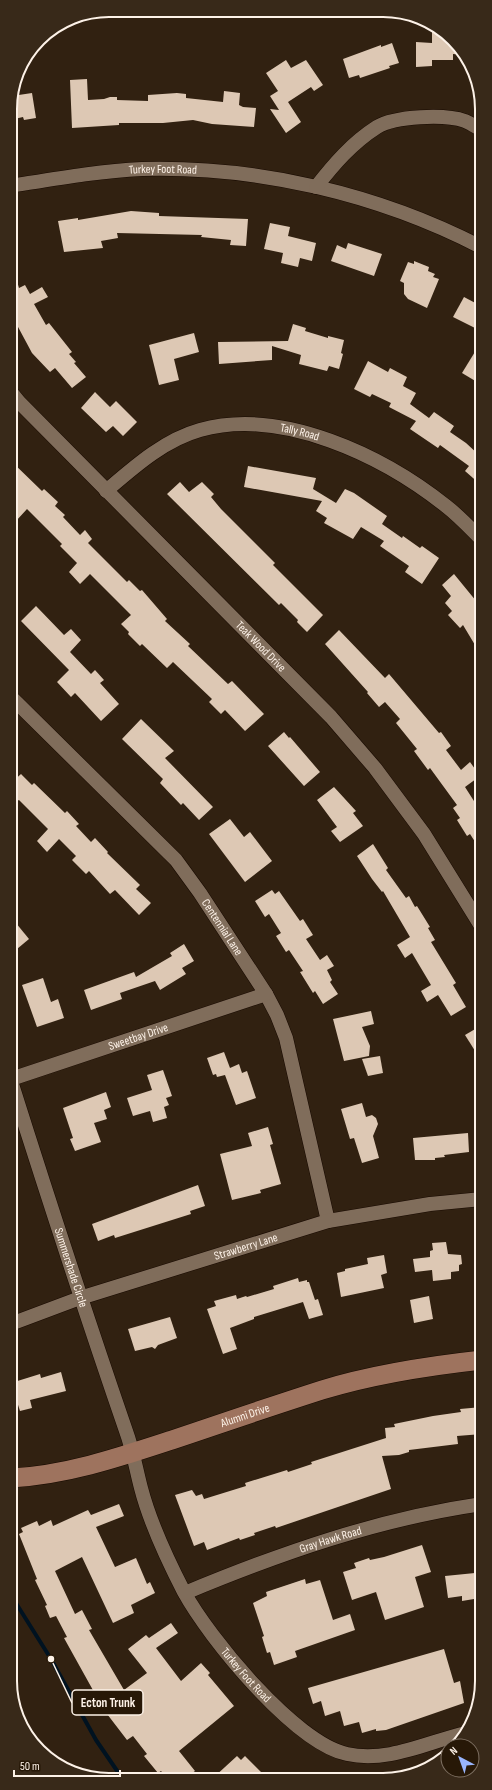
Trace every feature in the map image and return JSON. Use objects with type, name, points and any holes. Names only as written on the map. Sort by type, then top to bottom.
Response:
[{"type":"main road","name":"Alumni Drive","points":[[17,1477],[74,1469],[134,1453],[323,1390],[371,1377],[427,1366],[475,1361]]},
{"type":"street","points":[[316,187],[340,158],[379,126],[406,118],[432,116],[464,121],[475,126]]},
{"type":"street","name":"Turkey Foot Road","points":[[17,185],[87,174],[142,169],[229,172],[316,187],[386,207],[437,227],[475,244]]},
{"type":"street","name":"Teak Wood Drive","points":[[17,400],[331,717],[375,768],[424,834],[475,915]]},
{"type":"street","name":"Tally Road","points":[[106,491],[154,452],[177,439],[198,430],[238,424],[270,425],[302,432],[353,449],[396,471],[447,506],[475,533]]},
{"type":"street","name":"Centennial Lane","points":[[17,703],[176,860],[200,893],[266,994],[278,1015],[286,1038],[328,1221]]},
{"type":"street","name":"Sweetbay Drive","points":[[17,1078],[266,994]]},
{"type":"street","name":"Summershade Circle","points":[[17,1099],[80,1298],[134,1453]]},
{"type":"street","name":"Strawberry Lane","points":[[17,1322],[80,1298],[328,1221],[430,1204],[475,1200]]},
{"type":"street","name":"Turkey Foot Road","points":[[134,1453],[141,1488],[151,1518],[184,1592],[202,1619],[249,1678],[286,1716],[314,1739],[330,1748],[346,1754],[384,1756],[457,1735]]},
{"type":"street","name":"Gray Hawk Road","points":[[184,1592],[250,1566],[361,1529],[429,1512],[475,1505]]},
{"type":"building","points":[[432,31],[448,44],[457,54],[453,54],[453,60],[432,60],[432,66],[416,67],[416,42],[432,43]]},
{"type":"building","points":[[392,43],[399,63],[389,66],[390,68],[360,78],[359,75],[349,78],[343,59],[381,45],[381,47]]},
{"type":"building","points":[[286,60],[291,68],[306,60],[323,85],[314,91],[311,87],[288,102],[301,122],[286,133],[270,109],[279,110],[270,96],[278,91],[266,73]]},
{"type":"building","points":[[87,79],[88,100],[117,97],[117,100],[148,101],[148,95],[177,93],[186,94],[186,98],[223,102],[224,91],[240,93],[239,105],[243,107],[256,108],[254,127],[212,124],[193,120],[163,123],[119,123],[119,125],[72,128],[70,80]]},
{"type":"building","points":[[32,93],[36,118],[24,120],[23,117],[17,118],[18,95]]},
{"type":"building","points":[[131,211],[159,213],[159,216],[248,219],[246,246],[230,245],[231,240],[201,237],[202,235],[117,233],[118,238],[101,241],[103,248],[64,252],[58,221],[78,218],[78,220]]},
{"type":"building","points":[[270,223],[290,227],[288,236],[316,243],[312,261],[300,258],[298,267],[281,263],[283,253],[264,249]]},
{"type":"building","points":[[348,243],[382,254],[374,276],[331,261],[337,245],[346,249]]},
{"type":"building","points":[[414,261],[429,267],[428,271],[435,274],[433,277],[439,279],[427,308],[408,299],[404,294],[404,283],[400,281],[408,262],[414,264]]},
{"type":"building","points":[[17,281],[19,288],[25,285],[30,294],[42,287],[48,297],[34,304],[46,325],[49,323],[72,352],[69,354],[76,362],[74,363],[86,377],[72,388],[55,368],[50,372],[32,353],[17,325]]},
{"type":"building","points":[[464,297],[475,303],[475,328],[453,317]]},
{"type":"building","points":[[293,324],[306,328],[305,331],[328,338],[328,336],[344,340],[341,353],[343,354],[339,369],[329,366],[327,371],[299,364],[301,355],[272,346],[272,360],[219,364],[218,342],[288,341]]},
{"type":"building","points":[[194,333],[199,352],[174,359],[179,380],[159,385],[149,345]]},
{"type":"building","points":[[475,352],[475,381],[462,373]]},
{"type":"building","points":[[368,361],[388,372],[390,368],[407,377],[403,386],[416,393],[410,404],[429,418],[434,412],[454,426],[450,432],[475,451],[475,480],[465,471],[469,466],[440,445],[438,448],[410,429],[416,421],[389,407],[391,403],[372,394],[370,397],[354,389]]},
{"type":"building","points":[[95,392],[110,407],[116,401],[137,422],[123,436],[113,426],[106,432],[81,408]]},
{"type":"building","points":[[248,466],[316,478],[313,489],[336,503],[345,489],[354,493],[387,516],[382,524],[402,538],[403,536],[420,548],[422,546],[439,558],[422,584],[405,572],[409,566],[380,546],[384,541],[361,527],[353,539],[324,523],[327,518],[316,511],[322,501],[244,487]]},
{"type":"building","points":[[17,467],[42,491],[44,489],[58,502],[55,506],[65,515],[63,517],[80,535],[85,530],[92,539],[88,543],[127,582],[129,580],[140,591],[142,590],[167,619],[165,621],[190,644],[188,646],[228,684],[232,681],[264,714],[245,731],[225,710],[221,714],[209,702],[212,699],[173,662],[167,668],[142,644],[140,646],[128,634],[129,632],[121,624],[131,615],[90,574],[80,584],[69,572],[77,563],[60,546],[62,544],[27,509],[17,520]]},
{"type":"building","points":[[180,482],[189,492],[202,482],[214,494],[211,497],[221,509],[275,563],[273,565],[323,615],[307,632],[297,622],[298,620],[281,603],[279,605],[167,494]]},
{"type":"building","points":[[454,574],[475,600],[475,645],[463,625],[460,628],[448,615],[452,611],[445,603],[451,596],[442,585]]},
{"type":"building","points":[[36,606],[64,635],[71,629],[81,640],[70,652],[91,674],[95,670],[104,680],[100,683],[119,704],[101,721],[75,693],[71,697],[57,682],[69,670],[21,621]]},
{"type":"building","points":[[339,630],[385,678],[389,674],[439,733],[441,732],[451,746],[446,750],[461,770],[470,762],[475,769],[475,780],[465,787],[475,803],[475,842],[470,834],[467,836],[457,820],[460,818],[453,808],[457,805],[430,768],[428,770],[414,751],[417,749],[396,723],[400,719],[385,702],[379,707],[367,693],[368,692],[325,644]]},
{"type":"building","points":[[141,719],[174,751],[165,758],[213,807],[199,820],[183,803],[181,805],[160,783],[163,779],[122,739]]},
{"type":"building","points":[[284,732],[320,772],[304,786],[268,746]]},
{"type":"building","points":[[21,774],[32,785],[34,783],[65,813],[67,811],[79,824],[76,826],[91,842],[95,838],[108,852],[107,853],[140,885],[136,889],[151,903],[139,915],[115,890],[110,894],[89,871],[86,874],[72,860],[76,856],[59,839],[47,852],[37,841],[48,829],[19,800],[17,801],[17,778]]},
{"type":"building","points":[[334,787],[356,811],[353,813],[363,826],[340,842],[331,831],[337,827],[317,800]]},
{"type":"building","points":[[230,819],[244,837],[250,832],[272,861],[245,882],[209,834]]},
{"type":"building","points":[[373,844],[388,868],[386,870],[406,898],[409,896],[415,907],[417,906],[430,927],[428,928],[435,940],[431,942],[456,983],[453,985],[466,1007],[451,1016],[438,995],[427,1002],[421,991],[431,985],[412,953],[405,958],[397,945],[410,937],[383,891],[382,892],[372,879],[357,856]]},
{"type":"building","points":[[272,890],[275,894],[279,891],[300,921],[303,919],[313,935],[306,939],[320,960],[327,955],[334,966],[327,970],[332,980],[330,982],[338,994],[323,1004],[315,991],[313,993],[300,972],[303,971],[289,950],[286,952],[276,936],[281,933],[269,914],[265,917],[255,901]]},
{"type":"building","points":[[17,924],[29,939],[17,949]]},
{"type":"building","points":[[184,944],[194,961],[182,968],[186,974],[160,990],[155,981],[120,993],[122,999],[91,1010],[84,990],[134,972],[136,977],[172,956],[170,953]]},
{"type":"building","points":[[43,978],[51,1002],[58,999],[64,1018],[37,1027],[22,985]]},
{"type":"building","points":[[371,1011],[374,1024],[362,1027],[370,1046],[369,1056],[344,1061],[333,1019]]},
{"type":"building","points":[[475,1029],[475,1051],[465,1035]]},
{"type":"building","points":[[224,1052],[230,1068],[239,1064],[242,1073],[247,1071],[256,1098],[236,1105],[225,1075],[217,1077],[216,1074],[213,1075],[207,1058]]},
{"type":"building","points":[[380,1056],[383,1073],[368,1076],[362,1059]]},
{"type":"building","points":[[163,1070],[172,1096],[166,1098],[169,1105],[164,1107],[167,1118],[153,1122],[150,1111],[133,1116],[127,1098],[152,1090],[147,1075]]},
{"type":"building","points":[[106,1092],[111,1107],[104,1110],[107,1119],[94,1123],[101,1142],[75,1151],[70,1139],[73,1138],[63,1108]]},
{"type":"building","points":[[362,1103],[366,1117],[372,1115],[376,1118],[378,1124],[373,1136],[379,1158],[362,1163],[354,1138],[350,1139],[341,1109]]},
{"type":"building","points":[[268,1127],[273,1144],[270,1145],[281,1184],[260,1190],[261,1193],[232,1200],[220,1154],[252,1146],[248,1133]]},
{"type":"building","points":[[468,1133],[469,1152],[444,1155],[445,1157],[435,1158],[435,1160],[415,1160],[413,1138]]},
{"type":"building","points":[[198,1185],[205,1206],[190,1211],[191,1214],[115,1238],[114,1235],[98,1241],[92,1224]]},
{"type":"building","points":[[446,1242],[448,1254],[461,1255],[462,1264],[459,1265],[459,1271],[451,1272],[451,1279],[433,1281],[432,1270],[415,1272],[413,1259],[430,1257],[430,1251],[433,1250],[432,1243]]},
{"type":"building","points":[[384,1255],[387,1273],[381,1275],[384,1288],[341,1297],[337,1273],[345,1271],[345,1269],[368,1264],[367,1258]]},
{"type":"building","points":[[298,1278],[299,1282],[307,1280],[307,1282],[309,1282],[315,1300],[318,1299],[323,1315],[309,1319],[303,1302],[254,1317],[254,1319],[230,1328],[237,1349],[223,1354],[207,1309],[216,1306],[214,1301],[236,1295],[237,1299],[247,1297],[274,1289],[273,1286]]},
{"type":"building","points":[[429,1296],[433,1319],[414,1323],[410,1300]]},
{"type":"building","points":[[170,1317],[177,1338],[158,1345],[155,1349],[152,1347],[135,1351],[128,1329]]},
{"type":"building","points":[[61,1372],[66,1391],[30,1400],[32,1408],[20,1411],[17,1402],[17,1381],[40,1374],[41,1378]]},
{"type":"building","points":[[475,1408],[475,1435],[457,1436],[458,1444],[409,1450],[409,1452],[399,1455],[382,1456],[391,1489],[276,1528],[275,1526],[254,1533],[255,1535],[240,1540],[239,1538],[207,1550],[204,1542],[194,1546],[175,1495],[192,1490],[196,1496],[202,1494],[204,1499],[246,1486],[245,1483],[287,1470],[288,1472],[312,1464],[311,1462],[386,1438],[385,1428],[395,1427],[394,1424],[461,1412],[460,1409]]},
{"type":"building","points":[[119,1504],[124,1516],[96,1527],[115,1567],[136,1558],[147,1584],[150,1582],[155,1593],[131,1605],[134,1613],[113,1623],[82,1557],[55,1571],[75,1614],[82,1610],[92,1629],[89,1630],[124,1690],[147,1673],[128,1649],[146,1635],[149,1638],[171,1623],[178,1633],[156,1648],[181,1681],[201,1663],[210,1673],[208,1675],[234,1706],[179,1751],[195,1771],[192,1773],[163,1773],[161,1771],[158,1773],[144,1756],[147,1754],[133,1736],[127,1740],[104,1710],[64,1638],[67,1637],[56,1616],[50,1618],[45,1606],[47,1605],[35,1580],[37,1579],[19,1534],[23,1532],[21,1528],[37,1521],[39,1526],[51,1520],[53,1526],[88,1510],[91,1515]]},
{"type":"building","points":[[422,1545],[431,1572],[415,1577],[424,1607],[385,1620],[376,1592],[352,1600],[343,1572],[356,1568],[354,1563],[369,1558],[370,1560],[384,1557]]},
{"type":"building","points":[[475,1573],[475,1599],[462,1601],[462,1596],[448,1598],[445,1576]]},
{"type":"building","points":[[305,1579],[306,1584],[320,1580],[333,1620],[350,1614],[355,1630],[295,1651],[297,1657],[274,1665],[270,1652],[267,1653],[262,1637],[264,1636],[253,1603],[267,1596],[266,1592]]},
{"type":"building","points":[[444,1649],[454,1683],[460,1681],[464,1703],[386,1730],[376,1731],[376,1729],[362,1733],[359,1722],[344,1726],[340,1711],[325,1716],[321,1701],[313,1704],[308,1688]]},
{"type":"building","points":[[237,1756],[241,1760],[245,1756],[262,1773],[218,1773]]},
{"type":"waterway","points":[[17,1605],[51,1659],[96,1740],[119,1773]]},
{"type":"place","name":"Ecton Trunk","points":[[51,1659]]}]
